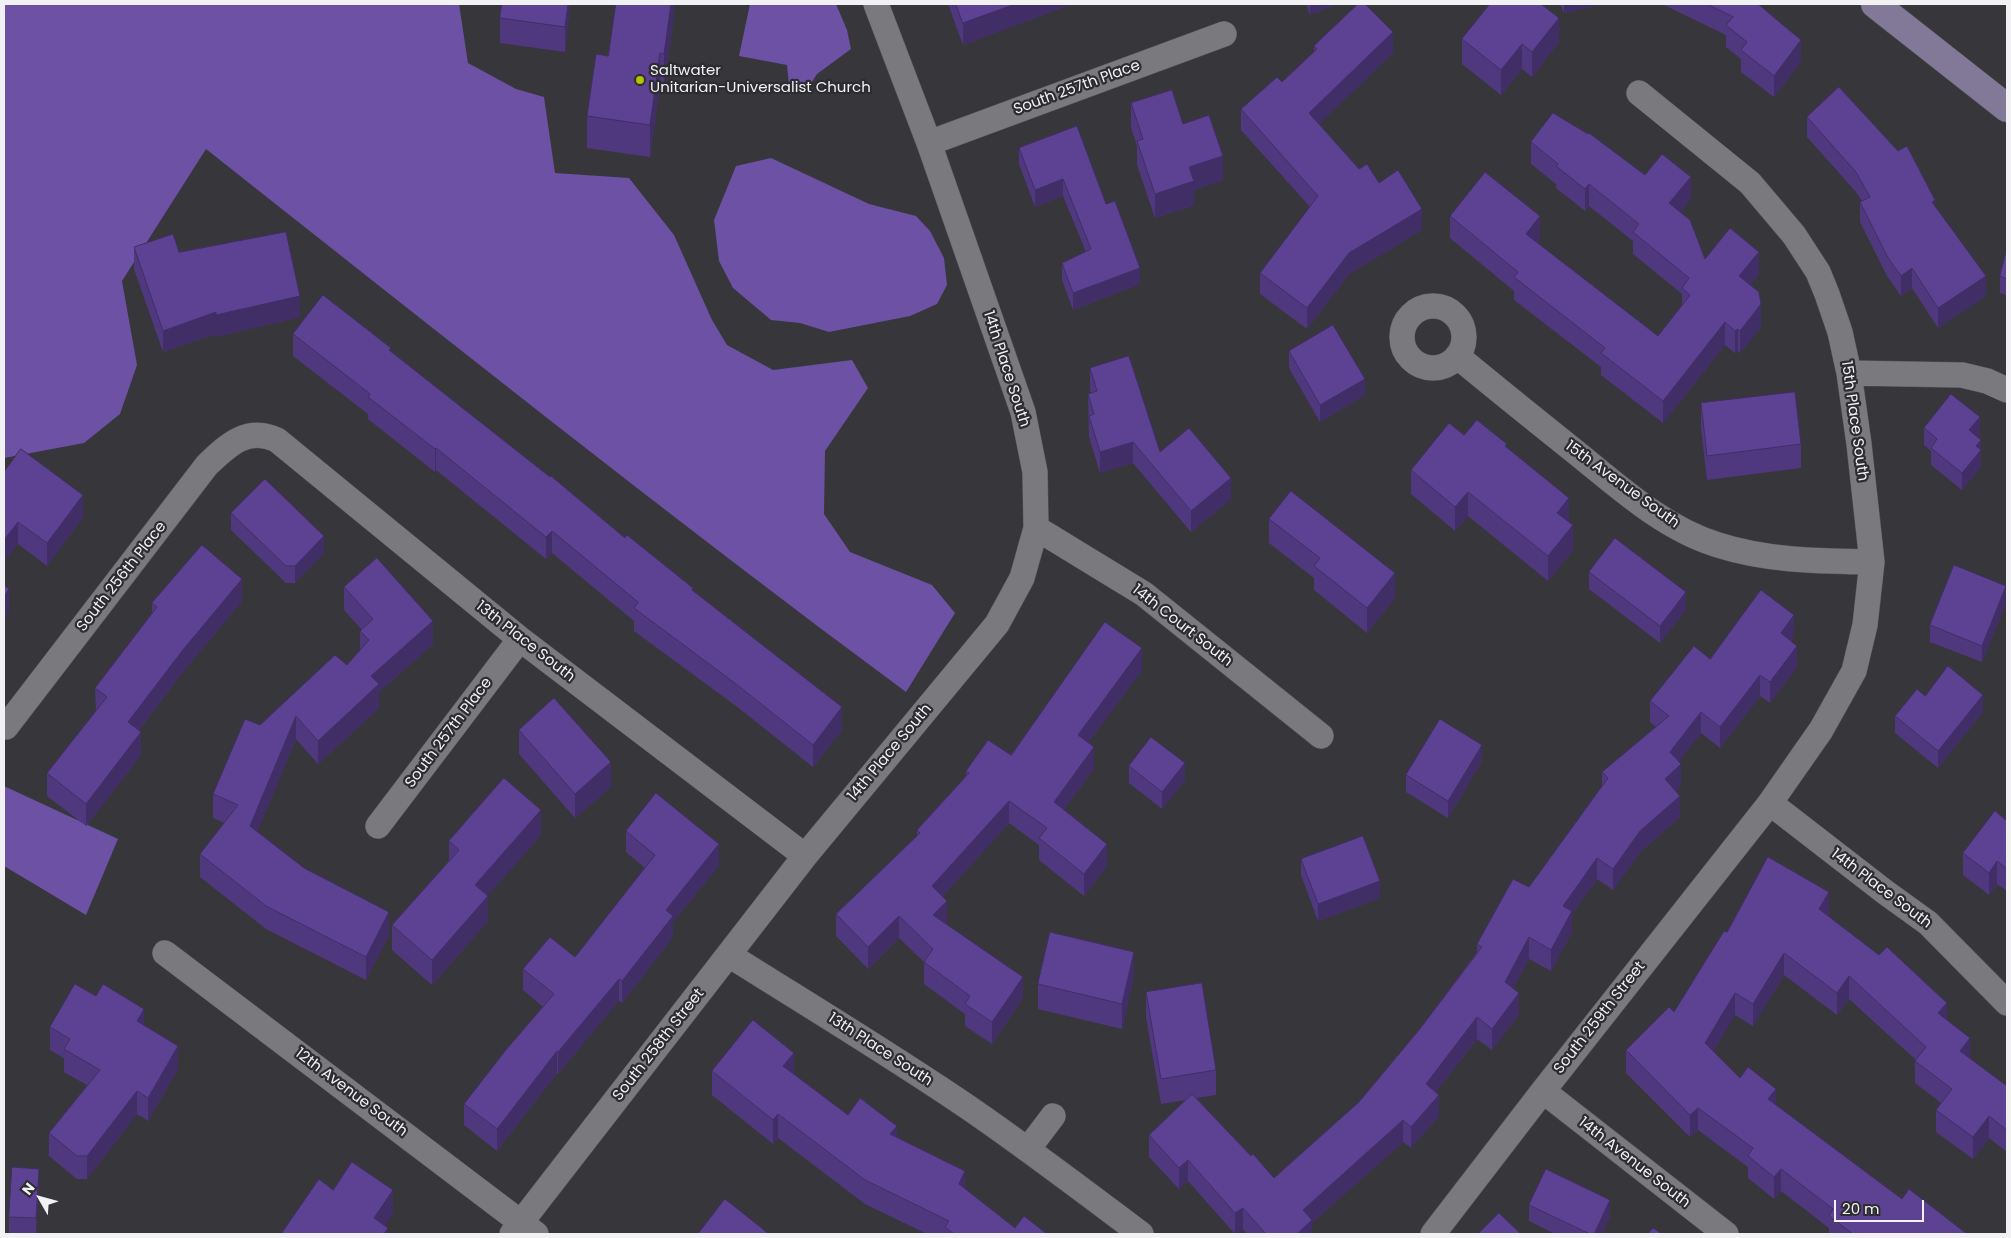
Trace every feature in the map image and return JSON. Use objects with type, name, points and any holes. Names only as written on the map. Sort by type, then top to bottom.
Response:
[{"type":"main road","points":[[1875,4],[2007,108]]},
{"type":"street","name":"14th Place South","points":[[805,856],[997,624],[1022,578],[1036,528],[1035,472],[1023,412],[929,143],[876,4]]},
{"type":"street","name":"South 257th Place","points":[[929,143],[1224,34]]},
{"type":"street","name":"15th Place South","points":[[1639,93],[1750,183],[1794,235],[1818,272],[1827,294],[1840,332],[1849,373],[1860,444],[1872,562],[1865,626],[1854,671],[1820,730],[1770,803]]},
{"type":"street","name":"15th Avenue South","points":[[1457,356],[1608,478],[1650,509],[1687,532],[1723,547],[1776,558],[1872,562]]},
{"type":"street","points":[[1849,373],[1962,375],[1987,381],[2007,390]]},
{"type":"street","name":"13th Place South","points":[[246,436],[267,435],[277,440],[520,639],[805,856]]},
{"type":"street","name":"South 256th Place","points":[[6,728],[207,465],[229,446],[246,436]]},
{"type":"street","name":"14th Court South","points":[[1036,528],[1144,594],[1321,736]]},
{"type":"street","name":"South 257th Place","points":[[378,826],[520,639]]},
{"type":"street","name":"14th Place South","points":[[1770,803],[1884,892],[1928,923],[2007,1003]]},
{"type":"street","name":"South 259th Street","points":[[1433,1234],[1770,803]]},
{"type":"street","name":"South 258th Street","points":[[523,1230],[805,856]]},
{"type":"street","name":"12th Avenue South","points":[[165,953],[523,1230]]},
{"type":"street","name":"13th Place South","points":[[729,955],[850,1030],[971,1109],[1028,1149],[1141,1234]]},
{"type":"street","name":"14th Avenue South","points":[[1543,1091],[1726,1234]]},
{"type":"street","points":[[1028,1149],[1053,1116]]},
{"type":"shaded area","points":[[4,4],[459,4],[468,63],[516,89],[544,97],[555,173],[629,178],[674,235],[712,320],[727,345],[773,370],[852,360],[868,388],[825,451],[824,514],[850,552],[932,585],[955,613],[906,692],[642,492],[206,149],[122,281],[137,365],[120,414],[84,443],[4,458]]},
{"type":"shaded area","points":[[750,4],[836,4],[847,30],[851,49],[817,74],[812,82],[790,95],[787,65],[739,56]]},
{"type":"shaded area","points":[[771,158],[869,204],[916,216],[930,231],[944,258],[947,285],[937,304],[910,316],[829,332],[800,323],[771,320],[733,288],[719,261],[714,220],[736,166]]},
{"type":"shaded area","points":[[4,786],[118,839],[86,915],[4,866]]},
{"type":"building","points":[[502,4],[568,4],[565,27],[500,18]]},
{"type":"building","name":"Saltwater Unitarian-Universalist Church","points":[[616,4],[671,4],[664,54],[660,53],[650,125],[587,116],[596,54],[608,56]]},
{"type":"building","points":[[956,4],[1015,4],[963,23]]},
{"type":"building","points":[[1358,4],[1365,4],[1393,32],[1309,113],[1359,169],[1367,164],[1379,183],[1398,170],[1422,209],[1349,253],[1307,308],[1260,273],[1318,196],[1241,109],[1277,77],[1282,82],[1317,49],[1314,46]]},
{"type":"building","points":[[1490,4],[1541,4],[1559,18],[1532,52],[1522,44],[1501,70],[1462,39]]},
{"type":"building","points":[[1707,4],[1758,4],[1801,40],[1774,76],[1741,50],[1747,42],[1726,25],[1733,17]]},
{"type":"building","points":[[1839,87],[1898,151],[1907,146],[1935,200],[1932,202],[1986,276],[1938,308],[1912,268],[1901,276],[1887,256],[1860,202],[1870,197],[1856,172],[1807,117]]},
{"type":"building","points":[[1172,90],[1183,124],[1209,115],[1223,156],[1189,167],[1194,181],[1155,194],[1137,141],[1143,139],[1131,103]]},
{"type":"building","points":[[1553,113],[1589,133],[1645,175],[1662,154],[1691,177],[1669,203],[1690,220],[1705,259],[1730,228],[1759,252],[1739,276],[1759,292],[1761,304],[1740,331],[1738,329],[1735,331],[1725,322],[1663,401],[1601,353],[1605,348],[1514,277],[1518,272],[1450,216],[1485,172],[1540,216],[1526,234],[1658,336],[1690,295],[1682,288],[1689,278],[1633,232],[1639,224],[1589,184],[1585,189],[1556,166],[1558,164],[1531,142]]},
{"type":"building","points":[[1077,126],[1106,204],[1115,201],[1140,268],[1073,293],[1062,263],[1091,249],[1063,179],[1035,190],[1019,148]]},
{"type":"building","points":[[286,232],[300,296],[216,315],[216,312],[163,331],[134,247],[173,234],[179,252]]},
{"type":"building","points":[[2007,248],[2007,279],[2000,276]]},
{"type":"building","points":[[323,295],[391,348],[389,350],[551,476],[625,538],[627,535],[693,588],[692,590],[842,707],[813,745],[736,684],[634,608],[638,602],[552,531],[546,537],[436,448],[368,397],[370,394],[293,334]]},
{"type":"building","points":[[1333,325],[1365,379],[1320,405],[1289,351]]},
{"type":"building","points":[[1129,356],[1160,452],[1189,428],[1231,478],[1191,511],[1133,442],[1100,452],[1089,416],[1094,414],[1088,394],[1097,391],[1090,368]]},
{"type":"building","points":[[1795,392],[1801,444],[1707,456],[1701,403]]},
{"type":"building","points":[[1951,394],[1980,417],[1969,430],[1981,440],[1976,446],[1981,450],[1962,473],[1931,448],[1937,439],[1924,428]]},
{"type":"building","points":[[1477,420],[1507,444],[1505,446],[1569,498],[1557,513],[1573,525],[1548,556],[1468,492],[1455,507],[1411,470],[1449,423],[1464,435]]},
{"type":"building","points":[[21,449],[83,495],[47,543],[18,522],[4,540],[4,472]]},
{"type":"building","points":[[265,479],[324,536],[295,566],[286,566],[231,513]]},
{"type":"building","points":[[1291,491],[1395,573],[1367,608],[1314,566],[1320,558],[1269,519]]},
{"type":"building","points":[[1615,538],[1686,592],[1660,626],[1589,572]]},
{"type":"building","points":[[202,545],[242,579],[182,651],[128,722],[141,732],[86,804],[47,773],[107,697],[95,688],[157,607],[152,603]]},
{"type":"building","points":[[377,558],[433,621],[371,676],[379,684],[318,741],[296,716],[250,826],[304,868],[389,912],[366,957],[266,906],[200,854],[238,805],[213,794],[245,719],[260,725],[335,655],[347,665],[369,640],[360,631],[373,619],[344,587]]},
{"type":"building","points":[[1954,565],[2006,586],[1982,646],[1930,625]]},
{"type":"building","points":[[4,585],[9,589],[4,597]]},
{"type":"building","points":[[1761,590],[1794,615],[1781,633],[1797,646],[1770,682],[1760,675],[1720,727],[1701,712],[1670,752],[1681,764],[1665,779],[1680,796],[1640,831],[1613,869],[1597,858],[1563,906],[1572,911],[1551,950],[1529,937],[1505,982],[1519,993],[1492,1029],[1477,1017],[1426,1084],[1439,1095],[1411,1127],[1403,1120],[1303,1210],[1312,1220],[1297,1234],[1266,1234],[1243,1208],[1235,1213],[1188,1160],[1179,1168],[1149,1135],[1192,1094],[1251,1156],[1253,1154],[1274,1178],[1359,1102],[1419,1030],[1482,947],[1477,944],[1513,879],[1529,887],[1608,778],[1602,772],[1669,716],[1650,701],[1694,646],[1710,659]]},
{"type":"building","points":[[1105,622],[1142,648],[1078,735],[1094,747],[1054,802],[1107,844],[1084,874],[1039,838],[1047,828],[1009,801],[932,886],[947,901],[933,915],[1023,977],[992,1022],[965,1004],[970,996],[924,962],[933,949],[899,916],[868,947],[836,914],[920,833],[917,830],[969,773],[966,771],[988,740],[1011,755]]},
{"type":"building","points":[[1948,666],[1983,695],[1938,751],[1895,716],[1917,689],[1925,696]]},
{"type":"building","points":[[554,698],[611,762],[575,794],[519,730]]},
{"type":"building","points":[[1440,719],[1482,745],[1448,801],[1406,775]]},
{"type":"building","points":[[1151,737],[1185,763],[1162,792],[1129,766]]},
{"type":"building","points":[[504,778],[541,810],[475,885],[488,896],[432,960],[392,925],[459,850],[449,841]]},
{"type":"building","points":[[656,793],[719,844],[666,910],[673,916],[622,981],[619,979],[557,1051],[497,1129],[464,1104],[505,1051],[554,994],[523,969],[550,937],[575,957],[655,855],[626,831]]},
{"type":"building","points":[[1995,811],[2007,821],[2007,869],[1997,861],[1989,873],[1963,853]]},
{"type":"building","points":[[1363,836],[1380,881],[1318,904],[1301,859]]},
{"type":"building","points":[[1768,857],[1829,892],[1819,909],[1879,955],[1887,947],[1947,1003],[1938,1013],[1970,1038],[1960,1051],[2007,1086],[2007,1130],[1989,1116],[1973,1137],[1936,1110],[1952,1089],[1915,1061],[1926,1047],[1849,976],[1837,993],[1784,953],[1753,1004],[1735,993],[1705,1043],[1740,1078],[1748,1067],[1776,1089],[1768,1099],[1902,1199],[1909,1189],[1967,1234],[1853,1234],[1829,1216],[1833,1209],[1781,1169],[1774,1177],[1748,1156],[1753,1148],[1698,1108],[1690,1115],[1626,1050],[1669,1007],[1674,1012],[1724,931],[1727,932]]},
{"type":"building","points":[[1050,932],[1134,952],[1122,1004],[1038,984]]},
{"type":"building","points":[[1202,983],[1216,1070],[1161,1079],[1146,992]]},
{"type":"building","points":[[75,984],[96,996],[103,984],[144,1009],[137,1021],[178,1046],[148,1098],[137,1091],[87,1156],[77,1156],[49,1133],[100,1070],[64,1049],[70,1039],[50,1027]]},
{"type":"building","points":[[753,1020],[794,1053],[783,1066],[848,1115],[860,1098],[897,1126],[890,1134],[965,1171],[959,1184],[1015,1228],[1024,1216],[1047,1234],[954,1234],[945,1227],[949,1221],[865,1180],[778,1114],[773,1120],[712,1071]]},
{"type":"building","points":[[352,1162],[393,1190],[374,1218],[388,1228],[384,1234],[281,1234],[319,1179],[333,1190]]},
{"type":"building","points":[[12,1167],[39,1169],[36,1218],[9,1217]]},
{"type":"building","points":[[1546,1169],[1610,1200],[1594,1234],[1590,1234],[1529,1205]]},
{"type":"building","points":[[725,1199],[769,1234],[698,1234]]},
{"type":"building","points":[[1499,1213],[1521,1234],[1478,1234]]},
{"type":"building","points":[[1653,1228],[1662,1234],[1648,1234]]},
{"type":"place","name":"Saltwater Unitarian-Universalist Church","points":[[640,80]]}]
